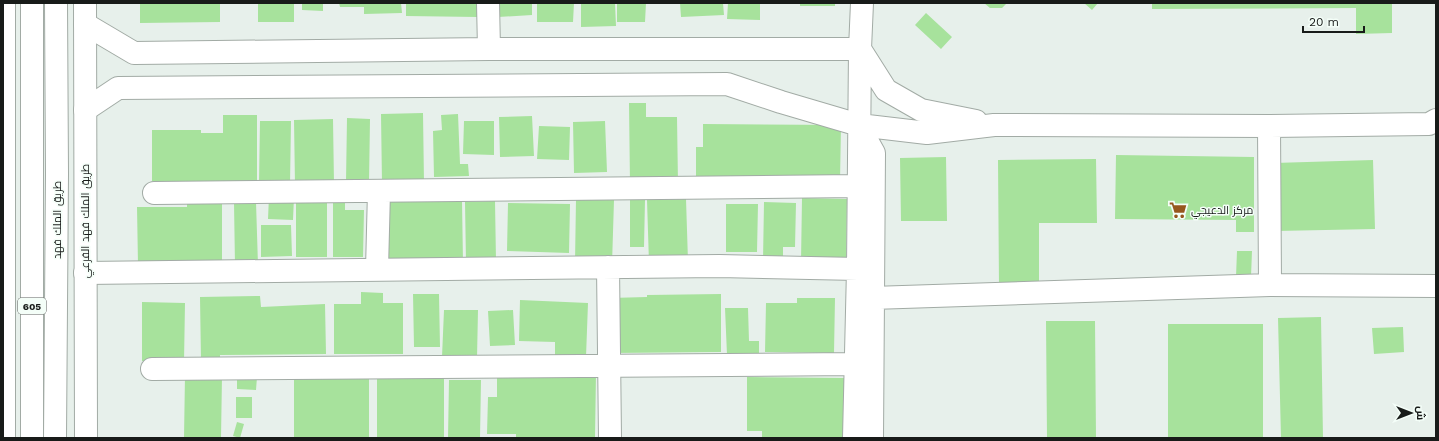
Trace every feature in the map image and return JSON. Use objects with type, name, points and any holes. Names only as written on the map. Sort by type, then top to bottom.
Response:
[{"type":"main road","name":"605","points":[[32,3],[32,438]]},
{"type":"main road","name":"طريق الملك فهد","points":[[55,438],[57,174],[56,3]]},
{"type":"main road","points":[[488,3],[489,48]]},
{"type":"main road","points":[[854,438],[862,3]]},
{"type":"main road","points":[[3,7],[4,438]]},
{"type":"main road","points":[[85,14],[134,52],[489,48],[860,49]]},
{"type":"main road","name":"طريق الملك فهد الفرعي","points":[[85,14],[86,438]]},
{"type":"main road","points":[[860,49],[886,90],[922,110],[994,125]]},
{"type":"main road","points":[[85,110],[118,88],[728,84],[781,102],[859,125],[927,133],[994,125],[1269,126],[1429,124],[1436,120]]},
{"type":"main road","points":[[859,125],[874,153],[872,438]]},
{"type":"main road","points":[[1269,126],[1270,285]]},
{"type":"main road","points":[[154,193],[858,186]]},
{"type":"main road","points":[[377,269],[379,191]]},
{"type":"main road","points":[[85,273],[719,266],[858,268]]},
{"type":"main road","points":[[608,267],[610,438]]},
{"type":"main road","points":[[872,298],[1270,285],[1436,286]]},
{"type":"main road","points":[[152,369],[855,364]]},
{"type":"building","points":[[140,3],[220,3],[220,22],[140,23]]},
{"type":"building","points":[[258,3],[294,3],[294,22],[258,22]]},
{"type":"building","points":[[302,3],[323,3],[323,11],[302,10]]},
{"type":"building","points":[[339,3],[401,3],[402,13],[364,14],[364,7],[340,7]]},
{"type":"building","points":[[406,3],[478,3],[478,17],[406,16]]},
{"type":"building","points":[[498,3],[532,3],[532,15],[498,17]]},
{"type":"building","points":[[537,3],[574,3],[573,22],[537,22]]},
{"type":"building","points":[[581,3],[615,3],[616,26],[581,27]]},
{"type":"building","points":[[617,3],[646,3],[645,22],[617,22]]},
{"type":"building","points":[[680,3],[723,3],[724,15],[681,17]]},
{"type":"building","points":[[728,3],[760,3],[760,20],[727,19]]},
{"type":"building","points":[[800,3],[835,3],[835,6],[800,6]]},
{"type":"building","points":[[984,3],[1007,3],[1002,8],[990,8]]},
{"type":"building","points":[[1084,3],[1098,3],[1092,10]]},
{"type":"building","points":[[1152,3],[1392,3],[1392,33],[1356,34],[1356,8],[1152,9]]},
{"type":"building","points":[[926,13],[952,37],[941,49],[915,25]]},
{"type":"building","points":[[629,103],[646,103],[646,117],[677,117],[678,184],[630,184]]},
{"type":"building","points":[[423,113],[424,183],[382,184],[381,114]]},
{"type":"building","points":[[458,114],[460,164],[468,164],[469,176],[434,177],[433,131],[442,130],[441,115]]},
{"type":"building","points":[[223,115],[257,115],[257,181],[152,181],[152,130],[201,130],[201,133],[223,133]]},
{"type":"building","points":[[532,116],[534,156],[500,157],[499,117]]},
{"type":"building","points":[[347,118],[370,119],[369,183],[346,182]]},
{"type":"building","points":[[333,119],[334,184],[295,185],[294,120]]},
{"type":"building","points":[[260,121],[291,121],[290,184],[259,183]]},
{"type":"building","points":[[464,121],[494,121],[494,155],[463,154]]},
{"type":"building","points":[[605,121],[607,172],[574,173],[573,122]]},
{"type":"building","points":[[703,124],[841,125],[840,181],[696,180],[696,147],[703,147]]},
{"type":"building","points":[[539,126],[570,127],[569,160],[537,159]]},
{"type":"building","points":[[1116,155],[1254,157],[1254,232],[1236,232],[1236,220],[1115,219]]},
{"type":"building","points":[[946,157],[947,221],[901,221],[900,158]]},
{"type":"building","points":[[1096,159],[1097,223],[1039,223],[1039,285],[999,286],[998,160]]},
{"type":"building","points":[[1373,160],[1375,229],[1276,231],[1274,163]]},
{"type":"building","points":[[269,196],[294,197],[293,220],[268,219]]},
{"type":"building","points":[[296,197],[327,197],[327,257],[296,257]]},
{"type":"building","points":[[333,197],[345,197],[345,210],[364,210],[363,257],[333,257]]},
{"type":"building","points":[[802,198],[847,199],[846,263],[801,262]]},
{"type":"building","points":[[576,199],[614,200],[612,265],[575,264]]},
{"type":"building","points":[[686,199],[688,261],[649,263],[647,200]]},
{"type":"building","points":[[462,200],[463,264],[388,266],[386,201]]},
{"type":"building","points":[[630,200],[645,200],[644,247],[630,247]]},
{"type":"building","points":[[495,201],[496,261],[466,262],[465,202]]},
{"type":"building","points":[[256,202],[258,265],[235,265],[234,203]]},
{"type":"building","points":[[764,202],[796,203],[795,247],[783,247],[783,261],[763,261]]},
{"type":"building","points":[[187,203],[222,203],[222,264],[138,265],[137,207],[187,207]]},
{"type":"building","points":[[508,203],[570,204],[569,253],[507,251]]},
{"type":"building","points":[[726,204],[758,204],[757,252],[726,252]]},
{"type":"building","points":[[261,225],[291,225],[292,256],[261,257]]},
{"type":"building","points":[[1237,251],[1252,251],[1251,277],[1236,277]]},
{"type":"building","points":[[361,292],[383,293],[383,303],[403,303],[403,354],[334,354],[334,304],[361,304]]},
{"type":"building","points":[[413,294],[439,294],[440,347],[414,347]]},
{"type":"building","points":[[721,294],[721,352],[611,353],[610,298],[647,297],[647,295]]},
{"type":"building","points":[[260,296],[261,307],[325,304],[326,354],[220,355],[220,361],[201,361],[200,297]]},
{"type":"building","points":[[797,298],[835,298],[834,353],[765,352],[766,303],[797,303]]},
{"type":"building","points":[[520,300],[588,303],[586,357],[555,356],[555,342],[519,341]]},
{"type":"building","points":[[142,302],[185,303],[184,362],[142,361]]},
{"type":"building","points":[[725,308],[748,308],[749,341],[759,341],[759,354],[727,355]]},
{"type":"building","points":[[444,310],[478,310],[477,358],[442,357]]},
{"type":"building","points":[[513,310],[515,345],[490,346],[488,311]]},
{"type":"building","points":[[1321,317],[1323,438],[1281,438],[1278,318]]},
{"type":"building","points":[[1046,321],[1095,321],[1096,438],[1047,438]]},
{"type":"building","points":[[1168,324],[1263,324],[1263,438],[1168,438]]},
{"type":"building","points":[[1403,327],[1404,352],[1374,354],[1372,328]]},
{"type":"building","points":[[516,372],[596,373],[595,437],[516,438],[516,434],[487,434],[488,397],[497,397],[497,378],[516,378]]},
{"type":"building","points":[[185,375],[222,376],[221,438],[184,438]]},
{"type":"building","points":[[377,376],[444,377],[444,438],[377,438]]},
{"type":"building","points":[[237,377],[257,377],[256,390],[237,389]]},
{"type":"building","points":[[294,377],[369,377],[369,438],[294,438]]},
{"type":"building","points":[[747,377],[846,378],[846,438],[762,438],[762,431],[747,431]]},
{"type":"building","points":[[449,380],[481,380],[480,438],[448,438]]},
{"type":"building","points":[[236,397],[252,397],[252,418],[236,418]]},
{"type":"building","points":[[237,422],[244,424],[240,438],[233,436]]},
{"type":"place","name":"مركز الدعيجي","points":[[1178,210]]}]
